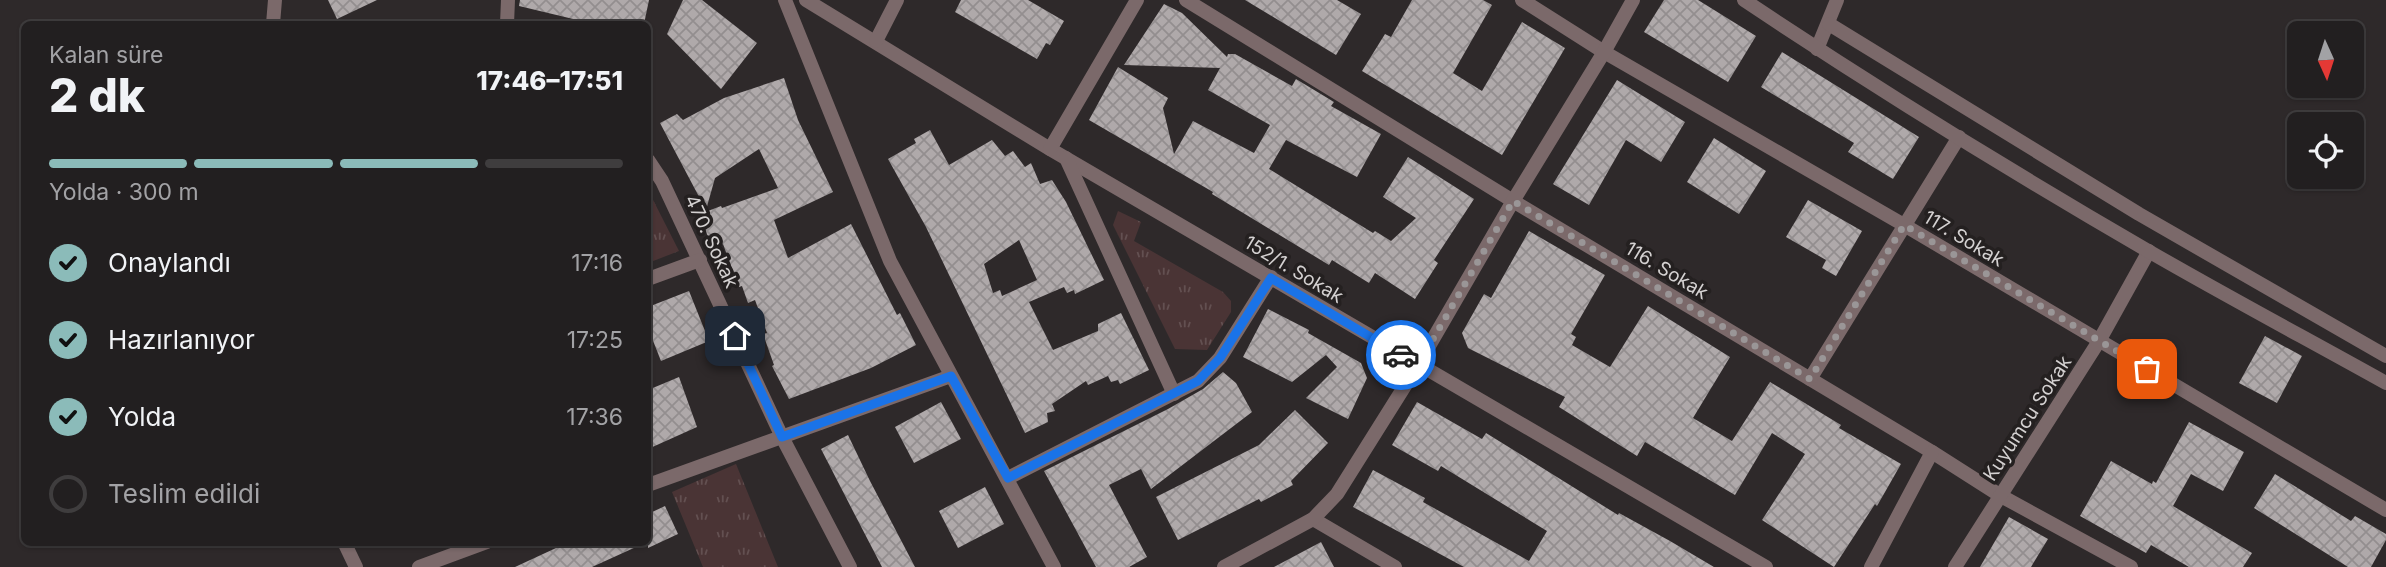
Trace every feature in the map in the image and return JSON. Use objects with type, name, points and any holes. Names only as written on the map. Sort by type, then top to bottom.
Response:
[{"type":"street","points":[[273,21],[275,0]]},
{"type":"street","points":[[507,21],[508,0]]},
{"type":"street","points":[[785,0],[890,261],[1054,567]]},
{"type":"street","name":"152/1. Sokak","points":[[806,0],[1050,149],[1766,567]]},
{"type":"street","points":[[876,41],[897,0]]},
{"type":"street","points":[[1050,149],[1137,0]]},
{"type":"street","name":"116. Sokak","points":[[1186,0],[1513,201],[1933,452],[2001,496],[2131,567]]},
{"type":"street","name":"117. Sokak","points":[[1522,0],[1604,52],[1904,225],[2386,510]]},
{"type":"street","points":[[1224,567],[1313,520],[1337,494],[1418,365],[1633,0]]},
{"type":"street","points":[[1744,0],[1817,49],[2149,251],[2386,383]]},
{"type":"street","points":[[1817,49],[1838,0]]},
{"type":"street","points":[[1829,24],[2139,214],[2386,356]]},
{"type":"street","points":[[1810,379],[1959,137]]},
{"type":"street","points":[[1066,158],[1174,394]]},
{"type":"street","name":"470. Sokak","points":[[651,164],[662,181],[782,437],[847,566]]},
{"type":"street","name":"Kuyumcu Sokak","points":[[1955,567],[2099,341],[2149,251]]},
{"type":"street","points":[[651,278],[700,260]]},
{"type":"street","points":[[1008,478],[1198,381],[1220,358],[1271,278]]},
{"type":"street","points":[[651,484],[951,376]]},
{"type":"street","points":[[1871,567],[1933,452]]},
{"type":"street","points":[[1313,520],[1395,567]]},
{"type":"street","points":[[346,546],[356,567]]},
{"type":"street","points":[[419,567],[476,546]]},
{"type":"green space","points":[[651,196],[679,251],[651,262]]},
{"type":"green space","points":[[1118,211],[1141,222],[1134,241],[1223,292],[1231,301],[1231,312],[1207,350],[1175,349],[1113,225]]},
{"type":"green space","points":[[736,464],[778,567],[703,567],[672,492]]},
{"type":"building","points":[[328,0],[377,0],[337,19]]},
{"type":"building","points":[[520,0],[649,0],[645,21],[582,21],[519,6]]},
{"type":"building","points":[[683,0],[702,0],[757,43],[721,89],[667,34]]},
{"type":"building","points":[[961,0],[1028,0],[1064,21],[1050,45],[1046,43],[1037,59],[955,12]]},
{"type":"building","points":[[1245,0],[1337,0],[1361,14],[1336,55]]},
{"type":"building","points":[[1412,0],[1483,0],[1492,5],[1453,73],[1482,91],[1522,22],[1565,48],[1502,155],[1362,71],[1385,34],[1391,37]]},
{"type":"building","points":[[1664,0],[1698,0],[1756,36],[1728,82],[1644,32]]},
{"type":"building","points":[[1164,4],[1182,13],[1227,57],[1228,54],[1235,54],[1292,86],[1296,79],[1334,102],[1331,106],[1381,134],[1357,177],[1286,140],[1269,169],[1373,233],[1375,231],[1391,241],[1416,218],[1383,197],[1408,157],[1474,199],[1434,260],[1438,263],[1415,299],[1375,273],[1369,283],[1332,260],[1329,265],[1212,194],[1213,192],[1089,120],[1118,67],[1168,98],[1163,108],[1174,154],[1193,121],[1254,153],[1270,125],[1208,90],[1220,68],[1124,65]]},
{"type":"building","points":[[1782,52],[1919,137],[1893,179],[1848,152],[1854,143],[1761,87]]},
{"type":"building","points":[[784,78],[798,120],[833,192],[774,220],[788,258],[851,224],[897,315],[900,313],[916,345],[871,368],[789,399],[772,366],[774,365],[763,334],[767,333],[755,300],[748,303],[723,244],[716,247],[713,239],[709,240],[700,214],[778,188],[759,149],[715,178],[706,210],[660,123],[677,114],[683,120],[724,98]]},
{"type":"building","points":[[1617,80],[1685,122],[1661,162],[1626,140],[1589,205],[1553,184]]},
{"type":"building","points":[[930,130],[949,165],[992,140],[1005,156],[1013,151],[1025,167],[1031,163],[1040,184],[1052,180],[1066,202],[1104,280],[1075,294],[1074,290],[1067,293],[1064,287],[1029,302],[1053,350],[1098,331],[1098,324],[1121,313],[1149,370],[1120,384],[1118,380],[1111,382],[1108,376],[1088,385],[1086,381],[1052,404],[1055,411],[1047,413],[1048,422],[1025,433],[926,227],[888,159],[916,143],[914,139]],"holes":[[[1019,240],[1037,280],[1002,296],[1000,290],[993,293],[984,264]]]},
{"type":"building","points":[[1714,138],[1766,171],[1739,214],[1687,182]]},
{"type":"building","points":[[1808,200],[1862,231],[1836,276],[1822,268],[1826,260],[1786,237]]},
{"type":"building","points":[[1529,231],[1605,275],[1571,334],[1576,337],[1572,345],[1610,367],[1648,306],[1730,357],[1693,418],[1732,441],[1770,382],[1841,425],[1839,428],[1901,464],[1877,506],[1875,504],[1834,567],[1762,520],[1805,454],[1772,433],[1735,495],[1645,442],[1637,456],[1559,407],[1565,397],[1468,348],[1462,333],[1484,294],[1491,298]]},
{"type":"building","points":[[689,291],[709,341],[661,361],[651,336],[651,306]]},
{"type":"building","points":[[1268,309],[1309,330],[1308,333],[1361,363],[1367,378],[1348,419],[1306,398],[1337,367],[1326,355],[1292,382],[1243,357]]},
{"type":"building","points":[[2265,336],[2302,356],[2277,403],[2239,383]]},
{"type":"building","points":[[1223,372],[1236,383],[1252,412],[1151,489],[1141,469],[1109,485],[1147,557],[1129,567],[1096,567],[1044,471],[1168,409],[1203,389]]},
{"type":"building","points":[[679,377],[697,427],[651,448],[651,389]]},
{"type":"building","points":[[941,402],[961,439],[914,463],[895,427]]},
{"type":"building","points":[[1417,402],[1482,439],[1486,433],[1618,515],[1619,513],[1714,567],[1464,567],[1353,507],[1373,470],[1425,498],[1423,502],[1529,561],[1547,531],[1441,466],[1438,471],[1392,445]]},
{"type":"building","points":[[1295,410],[1328,443],[1291,481],[1293,485],[1178,540],[1156,497],[1259,445]]},
{"type":"building","points":[[2189,422],[2244,452],[2223,491],[2191,474],[2173,506],[2252,553],[2243,567],[2189,567],[2151,545],[2146,553],[2080,516],[2111,461],[2152,484],[2153,481],[2156,483]]},
{"type":"building","points":[[848,435],[915,567],[882,567],[821,449]]},
{"type":"building","points":[[2275,474],[2351,521],[2355,516],[2386,534],[2386,540],[2371,567],[2348,567],[2254,508]]},
{"type":"building","points":[[985,487],[1004,524],[958,548],[939,511]]},
{"type":"building","points":[[665,506],[678,534],[648,548],[651,546],[651,513]]},
{"type":"building","points":[[2009,517],[2048,539],[2031,567],[1980,567]]},
{"type":"building","points":[[1321,542],[1334,567],[1274,567]]},
{"type":"building","points":[[560,546],[638,546],[592,567],[515,567]]},
{"type":"way so far","points":[[1401,355],[1418,365],[1513,201],[1810,379],[1904,225],[2147,369]]},
{"type":"route","points":[[735,336],[782,437],[951,376],[1008,478],[1198,381],[1220,358],[1271,278],[1401,355]]}]
